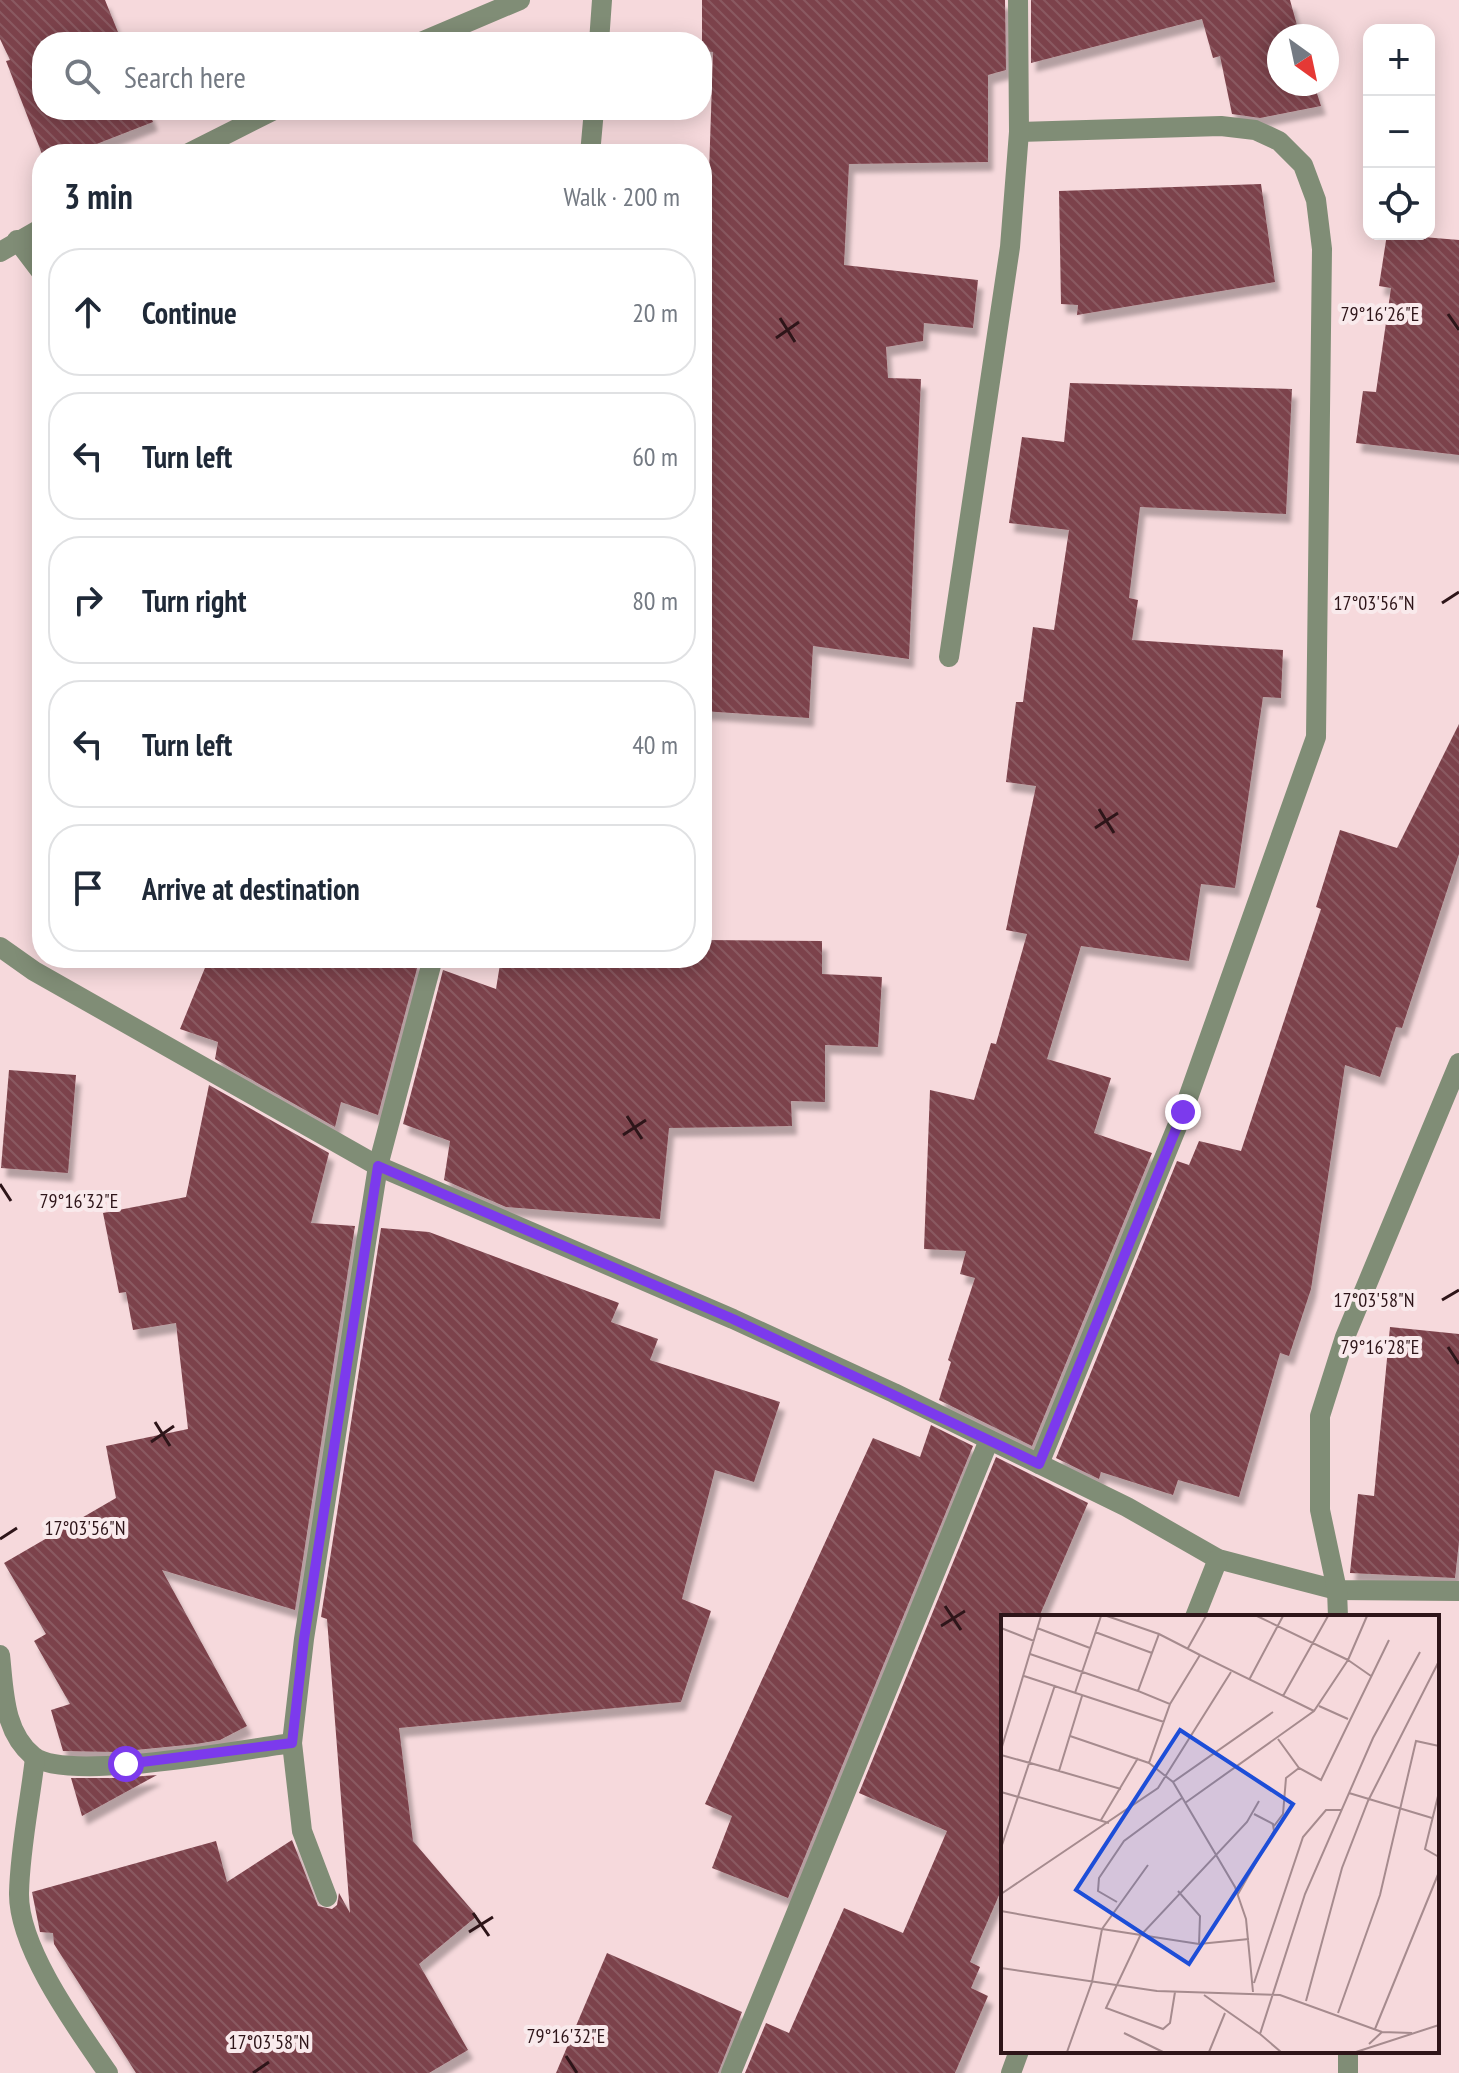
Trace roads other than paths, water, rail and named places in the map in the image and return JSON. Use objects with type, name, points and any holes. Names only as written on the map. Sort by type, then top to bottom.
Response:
[{"type":"street","points":[[445,32],[520,0]]},
{"type":"street","points":[[600,32],[602,0]]},
{"type":"street","points":[[949,657],[1010,247],[1019,132],[1018,0]]},
{"type":"street","points":[[207,144],[254,120]]},
{"type":"street","points":[[591,144],[593,120]]},
{"type":"street","points":[[1019,132],[1221,126],[1255,130],[1279,141],[1303,165],[1316,200],[1322,249],[1316,737],[1183,1112],[1039,1464]]},
{"type":"street","points":[[32,233],[8,246],[32,265]]},
{"type":"street","points":[[0,947],[34,971],[378,1166],[733,1319],[1127,1507],[1218,1559],[1337,1590],[1459,1591]]},
{"type":"street","points":[[327,1897],[302,1831],[292,1743],[304,1639],[378,1166],[430,968]]},
{"type":"street","points":[[1338,1615],[1337,1590],[1320,1510],[1320,1416],[1345,1337],[1459,1063]]},
{"type":"street","points":[[731,2073],[989,1440]]},
{"type":"street","points":[[1196,1615],[1218,1559]]},
{"type":"street","points":[[0,1655],[7,1717],[20,1742],[35,1758],[60,1767],[126,1764],[292,1743]]},
{"type":"street","points":[[35,1758],[19,1894],[24,1925],[46,1974],[108,2073]]},
{"type":"street","points":[[1011,2073],[1018,2053]]}]
